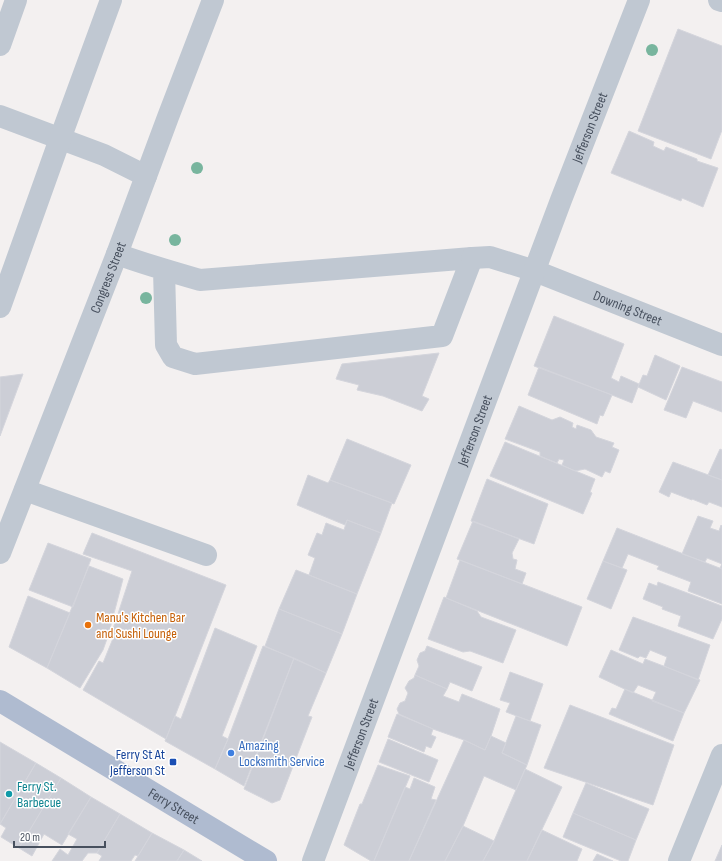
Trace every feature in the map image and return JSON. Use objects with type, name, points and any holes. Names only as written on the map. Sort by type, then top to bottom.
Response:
[{"type":"main road","name":"Ferry Street","points":[[0,701],[266,861]]},
{"type":"street","points":[[0,46],[16,0]]},
{"type":"street","points":[[0,307],[111,0]]},
{"type":"street","name":"Congress Street","points":[[0,553],[117,254],[170,110],[213,0]]},
{"type":"street","name":"Jefferson Street","points":[[313,861],[534,271],[639,0]]},
{"type":"street","points":[[0,116],[104,155],[146,176]]},
{"type":"street","name":"Downing Street","points":[[117,254],[148,265],[200,280],[490,257],[534,271],[722,345]]},
{"type":"street","points":[[164,270],[166,345],[173,357],[196,364],[442,336],[472,258]]},
{"type":"street","points":[[25,490],[206,555]]},
{"type":"street","points":[[679,861],[722,755]]},
{"type":"building","points":[[678,29],[722,46],[722,130],[711,159],[638,131]]},
{"type":"building","points":[[629,131],[654,142],[653,146],[664,151],[666,147],[697,159],[697,161],[718,168],[703,207],[682,198],[681,201],[611,173]]},
{"type":"building","points":[[554,316],[624,344],[611,378],[619,382],[621,376],[639,384],[632,403],[534,366]]},
{"type":"building","points":[[439,353],[422,396],[429,399],[422,411],[383,396],[357,390],[359,385],[336,379],[342,364]]},
{"type":"building","points":[[655,355],[680,366],[666,400],[638,387],[643,375],[647,376]]},
{"type":"building","points":[[539,367],[612,395],[603,416],[600,415],[597,424],[528,395]]},
{"type":"building","points":[[682,367],[722,382],[722,412],[693,401],[686,418],[664,410]]},
{"type":"building","points":[[23,374],[0,436],[0,377]]},
{"type":"building","points":[[519,406],[552,420],[560,417],[573,423],[572,427],[576,429],[577,425],[591,430],[596,437],[614,443],[612,447],[619,450],[610,473],[605,471],[602,477],[585,469],[575,471],[562,465],[564,460],[559,459],[557,463],[540,456],[540,452],[505,439]]},
{"type":"building","points":[[347,439],[411,465],[394,504],[330,480]]},
{"type":"building","points":[[505,442],[595,479],[590,492],[592,493],[583,514],[490,476]]},
{"type":"building","points":[[720,449],[722,450],[722,480],[708,475]]},
{"type":"building","points":[[673,462],[722,480],[722,507],[709,502],[707,505],[671,492],[669,497],[659,492]]},
{"type":"building","points":[[308,475],[328,483],[330,480],[392,503],[381,533],[347,520],[345,525],[297,505]]},
{"type":"building","points":[[487,479],[548,504],[534,544],[471,521]]},
{"type":"building","points":[[698,516],[713,521],[710,528],[719,531],[721,525],[722,526],[722,564],[707,558],[705,562],[682,554]]},
{"type":"building","points":[[347,520],[381,533],[357,594],[309,575],[315,558],[308,555],[317,533],[322,535],[326,523],[344,530]]},
{"type":"building","points":[[473,521],[519,539],[512,553],[513,559],[517,560],[515,569],[526,573],[522,584],[457,559]]},
{"type":"building","points":[[617,528],[722,569],[722,604],[688,591],[691,582],[657,569],[659,566],[628,554],[622,568],[603,561]]},
{"type":"building","points":[[92,533],[226,585],[166,739],[83,690],[99,661],[103,663],[114,636],[111,635],[132,571],[83,554]]},
{"type":"building","points":[[48,543],[91,559],[73,607],[29,590]]},
{"type":"building","points":[[460,560],[582,607],[567,646],[446,598]]},
{"type":"building","points":[[603,561],[627,570],[611,609],[587,599]]},
{"type":"building","name":"Manu's Kitchen Bar and Sushi Lounge","points":[[89,566],[123,579],[103,650],[80,688],[47,668]]},
{"type":"building","points":[[296,570],[357,594],[342,634],[279,609]]},
{"type":"building","points":[[658,582],[722,606],[722,619],[713,639],[678,626],[681,616],[662,609],[663,607],[643,599],[649,583],[657,586]]},
{"type":"building","points":[[28,596],[70,613],[47,668],[9,647]]},
{"type":"building","points":[[444,597],[477,611],[481,617],[516,630],[503,663],[470,651],[463,652],[428,639]]},
{"type":"building","points":[[279,609],[342,634],[326,673],[265,646]]},
{"type":"building","points":[[633,617],[710,645],[698,680],[664,666],[667,657],[650,650],[646,658],[640,656],[638,658],[619,650]]},
{"type":"building","points":[[215,628],[257,646],[222,736],[228,739],[215,769],[165,741],[175,716],[181,719]]},
{"type":"building","points":[[263,646],[294,658],[244,786],[215,769],[228,739]]},
{"type":"building","points":[[427,646],[482,667],[472,691],[450,682],[447,689],[415,675],[419,666],[417,660],[420,653],[425,651]]},
{"type":"building","points":[[611,650],[643,664],[645,659],[700,680],[684,713],[652,701],[656,692],[638,685],[633,693],[599,677]]},
{"type":"building","points":[[294,658],[326,673],[308,716],[312,717],[280,800],[272,803],[244,789]]},
{"type":"building","points":[[510,672],[543,684],[530,721],[506,712],[510,703],[500,700]]},
{"type":"building","points":[[415,675],[447,689],[443,696],[459,702],[462,694],[500,709],[485,750],[399,714],[397,709],[400,703],[405,701],[408,693],[405,688]]},
{"type":"building","points":[[625,689],[684,713],[673,741],[609,714],[612,708],[616,709]]},
{"type":"building","points":[[570,705],[674,745],[653,805],[544,768]]},
{"type":"building","points":[[397,714],[433,729],[431,735],[436,737],[431,748],[426,746],[424,752],[388,737]]},
{"type":"building","points":[[516,716],[541,725],[527,765],[502,753]]},
{"type":"building","points":[[491,736],[506,743],[502,753],[527,765],[516,790],[484,776],[463,826],[445,861],[409,861],[464,740],[485,750]]},
{"type":"building","points":[[388,739],[438,760],[429,782],[379,762]]},
{"type":"building","name":"Ferry St. Barbecue","points":[[0,742],[36,763],[0,824]]},
{"type":"building","points":[[36,763],[61,778],[19,848],[1,837],[6,828],[0,824]]},
{"type":"building","points":[[378,765],[410,776],[374,861],[371,861],[344,845],[360,804],[362,804]]},
{"type":"building","points":[[525,769],[562,787],[527,861],[483,861],[494,841]]},
{"type":"building","points":[[61,778],[91,797],[62,845],[44,834],[32,856],[19,848]]},
{"type":"building","points":[[414,778],[435,787],[431,799],[436,800],[409,861],[374,861],[405,787],[410,789]]},
{"type":"building","points":[[586,783],[649,809],[636,840],[573,813]]},
{"type":"building","points":[[91,797],[120,814],[97,853],[88,853],[82,861],[52,861],[60,849],[68,855],[77,839],[68,834]]},
{"type":"building","points":[[573,813],[636,840],[628,861],[621,861],[563,837]]},
{"type":"building","points":[[120,814],[152,833],[138,856],[135,855],[131,861],[99,861],[102,856],[97,853]]},
{"type":"building","points":[[463,826],[494,841],[483,861],[445,861]]},
{"type":"building","points":[[542,830],[582,849],[577,861],[527,861]]},
{"type":"building","points":[[152,833],[184,850],[177,861],[135,861]]},
{"type":"building","points":[[722,845],[722,861],[715,861]]},
{"type":"building","points":[[184,850],[202,861],[177,861]]},
{"type":"building","points":[[597,854],[613,861],[593,861]]},
{"type":"place","name":"Manu's Kitchen Bar and Sushi Lounge","points":[[88,625]]},
{"type":"place","name":"Amazing Locksmith Service","points":[[231,753]]},
{"type":"place","name":"Ferry St At Jefferson St","points":[[173,762]]},
{"type":"place","name":"Ferry St. Barbecue","points":[[9,794]]}]
